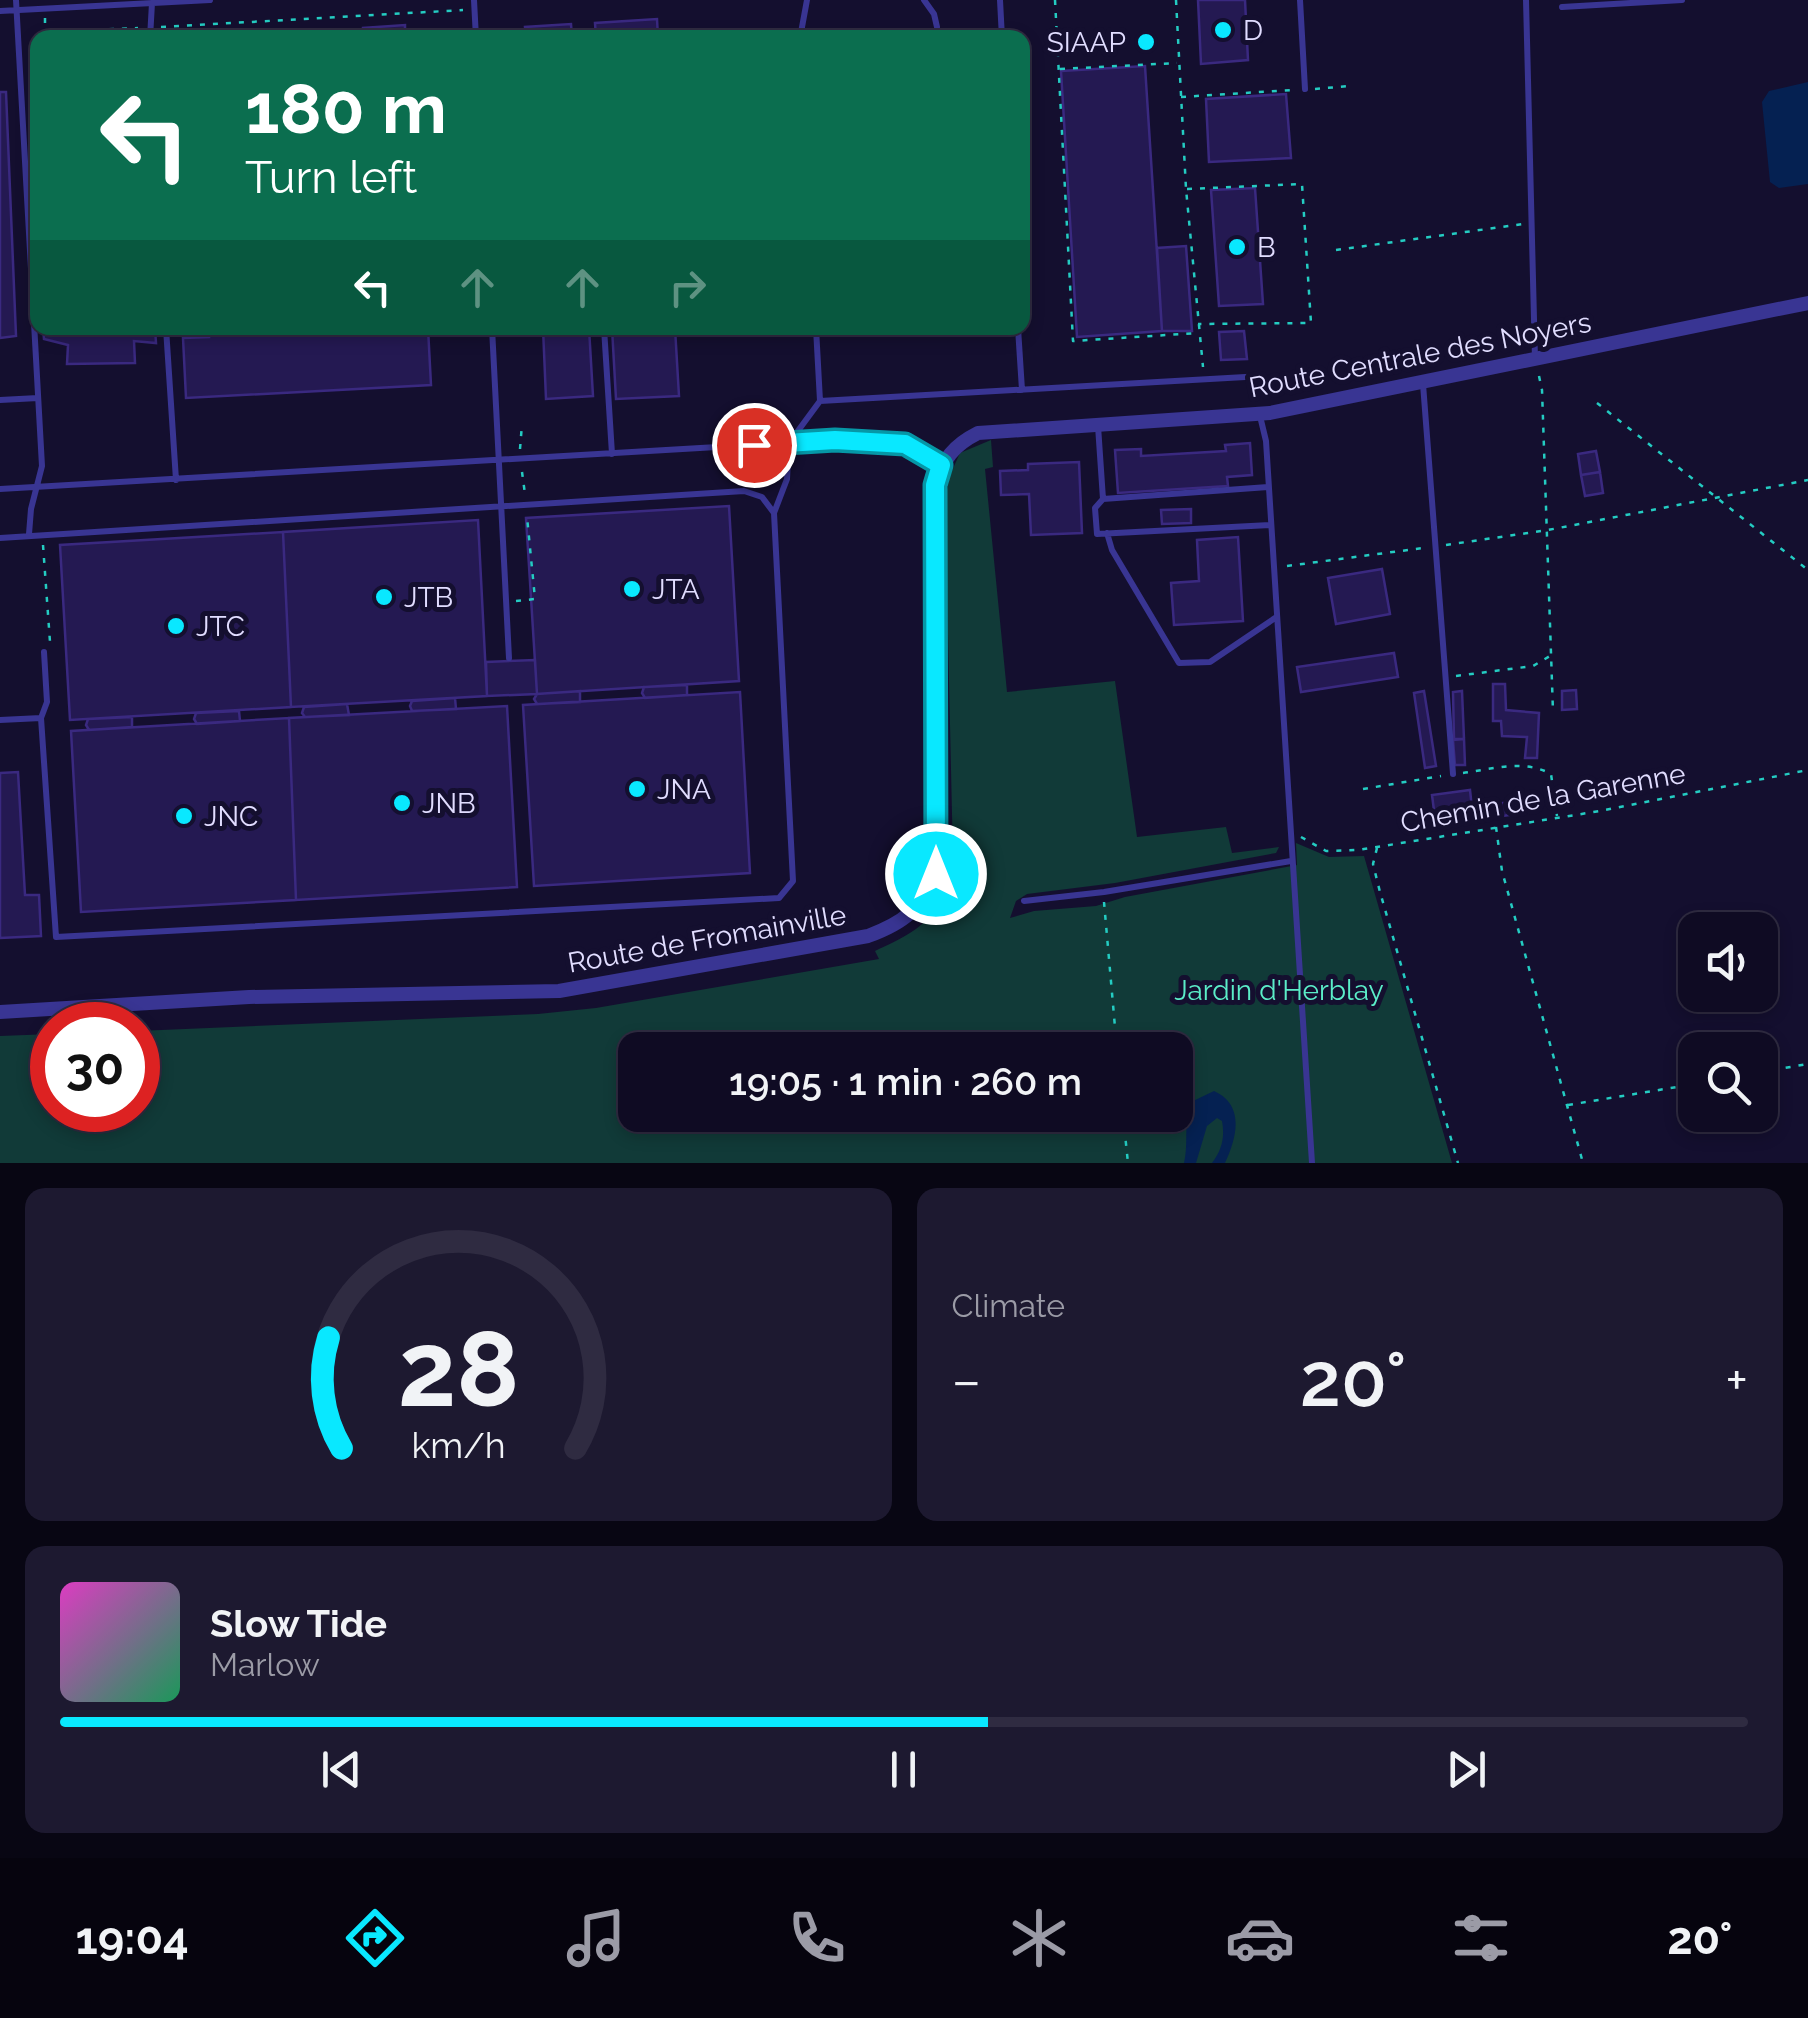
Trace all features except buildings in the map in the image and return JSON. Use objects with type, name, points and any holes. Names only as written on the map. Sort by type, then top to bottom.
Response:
[{"type":"street","name":"Route Centrale des Noyers","points":[[941,465],[960,442],[978,433],[1260,414],[1808,303]]},
{"type":"street","name":"Route de Fromainville","points":[[0,1012],[249,997],[559,991],[868,936],[897,925],[922,903],[936,874],[935,485],[941,465]]},
{"type":"lane","points":[[16,0],[30,257]]},
{"type":"lane","points":[[0,12],[210,0]]},
{"type":"lane","points":[[801,30],[806,0]]},
{"type":"lane","points":[[924,0],[937,27]]},
{"type":"lane","points":[[1000,0],[1002,30]]},
{"type":"lane","points":[[1300,0],[1305,90]]},
{"type":"lane","points":[[1526,0],[1535,360]]},
{"type":"lane","points":[[1562,7],[1682,0]]},
{"type":"lane","points":[[150,28],[152,3]]},
{"type":"lane","points":[[474,5],[476,30]]},
{"type":"lane","points":[[29,534],[42,466],[34,335]]},
{"type":"lane","points":[[166,335],[176,480]]},
{"type":"lane","points":[[492,335],[509,658]]},
{"type":"lane","points":[[604,335],[612,454]]},
{"type":"lane","points":[[44,652],[47,702],[41,718],[56,937],[779,898],[793,881],[774,513],[787,480],[789,443],[820,401],[816,335]]},
{"type":"lane","points":[[1018,335],[1022,390]]},
{"type":"lane","points":[[820,401],[1263,376]]},
{"type":"lane","points":[[1423,384],[1453,774]]},
{"type":"lane","points":[[0,400],[38,398]]},
{"type":"lane","points":[[1260,414],[1266,441],[1312,1163]]},
{"type":"lane","points":[[1098,425],[1102,499],[1095,508],[1097,534],[1270,525]]},
{"type":"lane","points":[[0,489],[835,440],[905,444],[941,465]]},
{"type":"lane","points":[[1102,499],[1268,487]]},
{"type":"lane","points":[[0,538],[744,492],[762,498],[774,513]]},
{"type":"lane","points":[[1107,534],[1112,550],[1179,662],[1210,662],[1277,617]]},
{"type":"lane","points":[[0,720],[41,718]]},
{"type":"lane","points":[[1024,901],[1292,861]]},
{"type":"path","points":[[1055,0],[1073,341],[1198,332]]},
{"type":"path","points":[[1176,0],[1186,190],[1205,380]]},
{"type":"path","points":[[98,30],[474,5]]},
{"type":"path","points":[[45,8],[46,30]]},
{"type":"path","points":[[1058,69],[1178,62]]},
{"type":"path","points":[[1180,97],[1349,86]]},
{"type":"path","points":[[1186,190],[1302,184],[1311,323],[1197,324]]},
{"type":"path","points":[[1336,250],[1532,222]]},
{"type":"path","points":[[1535,360],[1542,390],[1553,712]]},
{"type":"path","points":[[1597,403],[1808,570]]},
{"type":"path","points":[[1281,567],[1548,530],[1808,480]]},
{"type":"path","points":[[504,602],[535,599],[526,515]]},
{"type":"path","points":[[42,534],[51,650],[44,652]]},
{"type":"path","points":[[1445,678],[1533,666],[1551,656]]},
{"type":"path","points":[[1363,789],[1523,765],[1551,774],[1558,817]]},
{"type":"path","name":"Chemin de la Garenne","points":[[1290,830],[1326,852],[1378,846],[1808,770]]},
{"type":"path","points":[[1496,827],[1502,871],[1583,1163]]},
{"type":"path","points":[[1378,846],[1373,864],[1380,892],[1458,1163]]},
{"type":"path","points":[[1104,892],[1116,1032]]},
{"type":"path","points":[[1778,1069],[1808,1064]]},
{"type":"path","points":[[1566,1106],[1678,1087]]},
{"type":"path","points":[[1125,1132],[1128,1163]]},
{"type":"green space","name":"Jardin d'Herblay","points":[[991,440],[993,467],[985,469],[1007,692],[1115,681],[1137,837],[1226,827],[1232,853],[1279,847],[1276,853],[1115,883],[1027,894],[1016,901],[1010,918],[1034,911],[1096,906],[1125,897],[1297,865],[1296,843],[1329,857],[1364,856],[1452,1163],[0,1163],[0,1036],[30,1035],[30,1132],[160,1132],[160,1030],[538,1014],[596,1008],[879,959],[875,951],[919,927],[937,907],[953,859],[945,499],[960,453]]},
{"type":"water","points":[[1808,82],[1808,184],[1779,188],[1770,182],[1762,102],[1769,91]]},
{"type":"water","points":[[1214,1091],[1230,1104],[1236,1122],[1225,1163],[1212,1163],[1223,1138],[1222,1121],[1217,1118],[1207,1126],[1196,1163],[1184,1163],[1187,1132],[1193,1132],[1193,1101]]},
{"type":"place","name":"D","points":[[1223,30]]},
{"type":"place","name":"SIAAP","points":[[1146,42]]},
{"type":"place","name":"B","points":[[1237,247]]},
{"type":"place","name":"JTA","points":[[632,589]]},
{"type":"place","name":"JTB","points":[[384,597]]},
{"type":"place","name":"JTC","points":[[176,626]]},
{"type":"place","name":"JNA","points":[[637,789]]},
{"type":"place","name":"JNB","points":[[402,803]]},
{"type":"place","name":"JNC","points":[[184,816]]},
{"type":"route","points":[[754,445],[835,440],[905,444],[941,465],[935,485],[936,874]]}]
